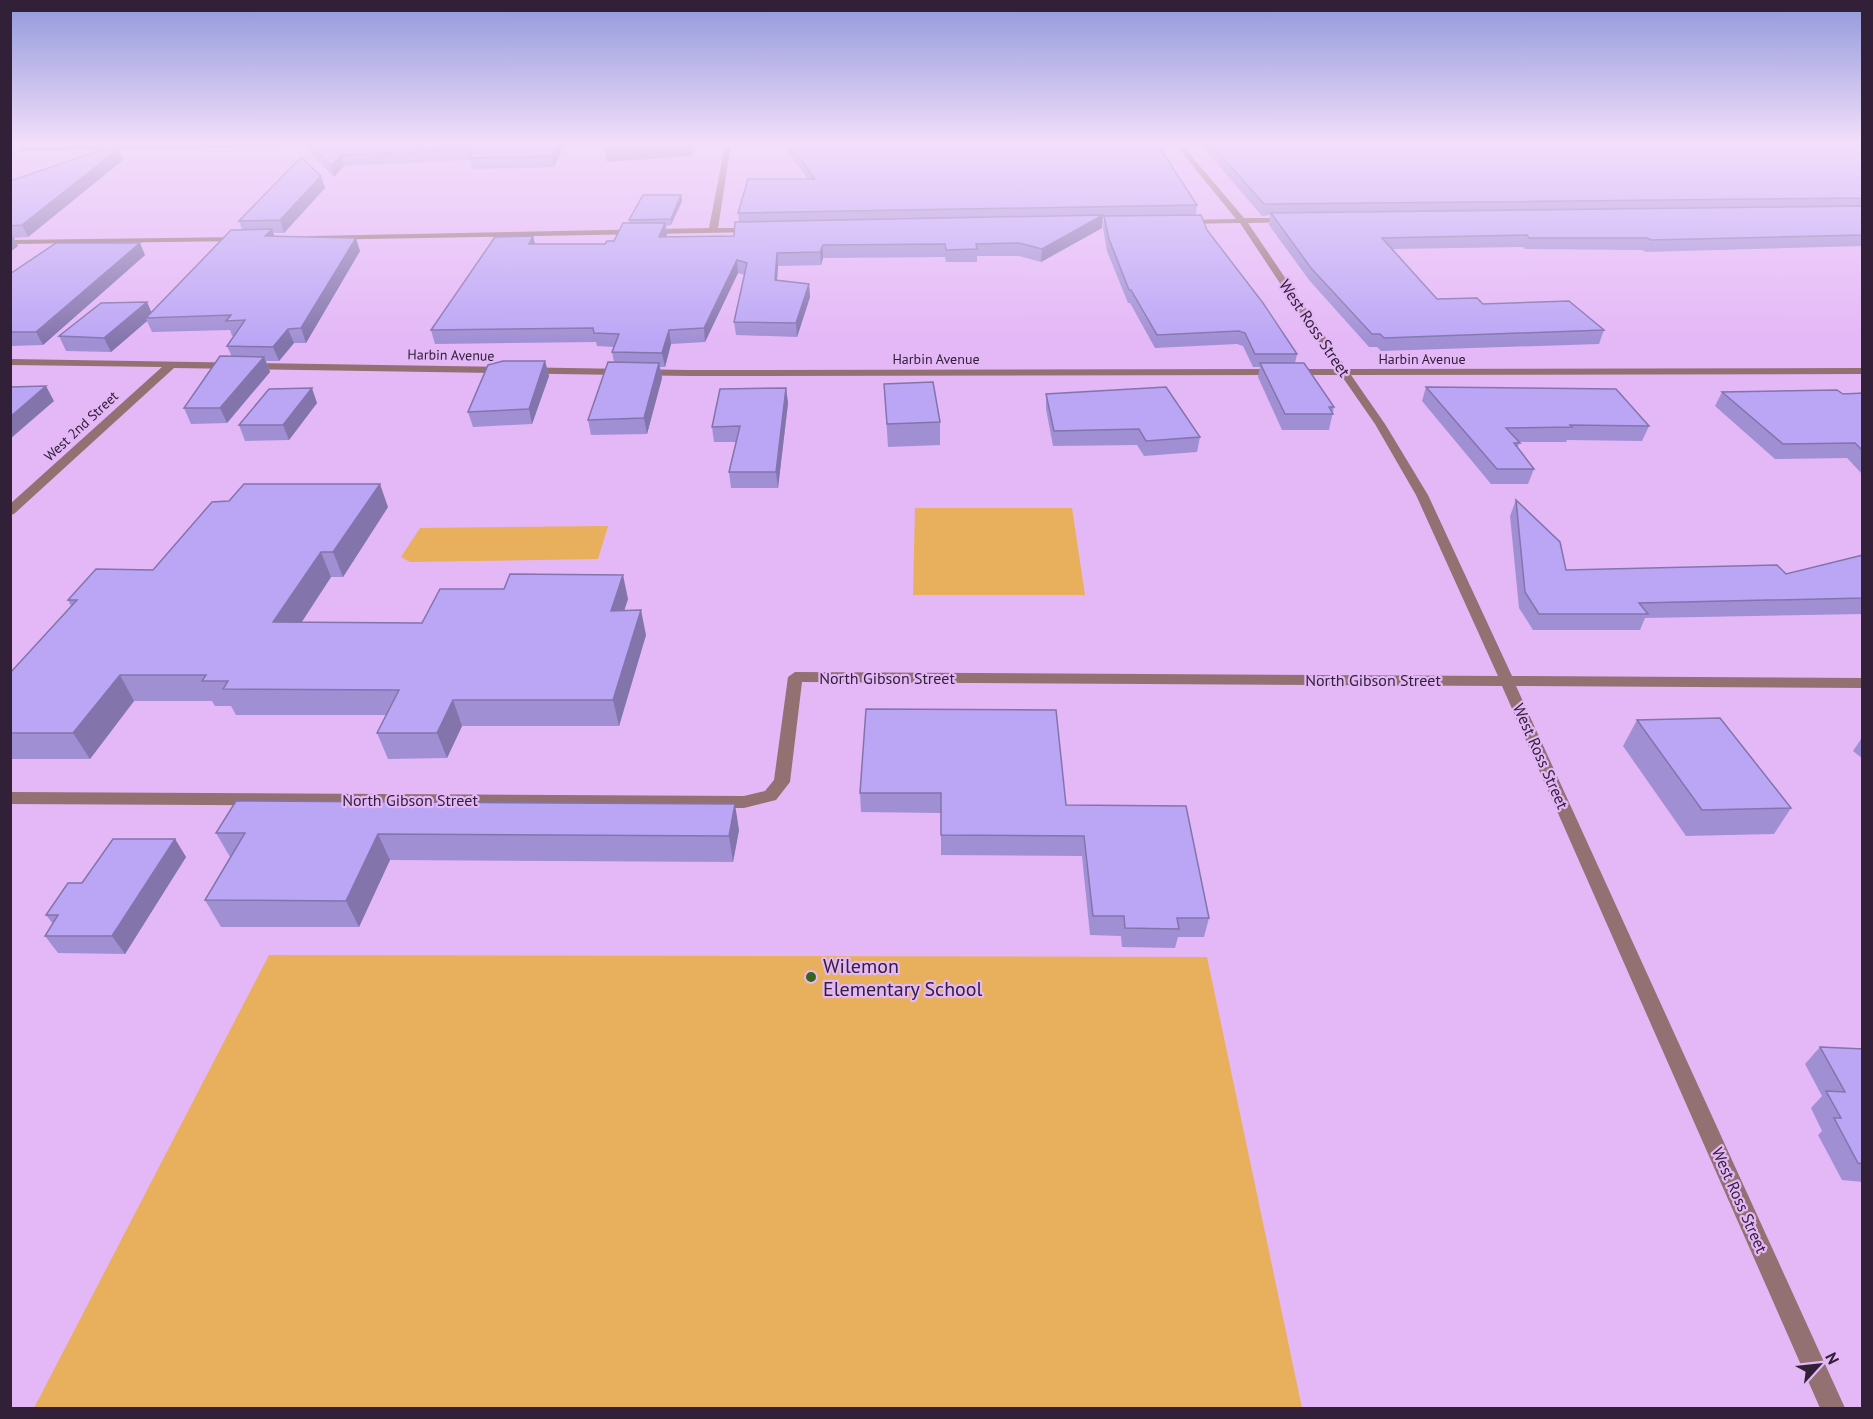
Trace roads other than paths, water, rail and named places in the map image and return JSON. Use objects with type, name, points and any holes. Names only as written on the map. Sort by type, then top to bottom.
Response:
[{"type":"street","points":[[713,231],[716,211]]},
{"type":"street","name":"West Ross Street","points":[[1234,211],[1380,424],[1422,495],[1508,681],[1833,1408]]},
{"type":"street","points":[[1170,222],[1296,220]]},
{"type":"street","points":[[297,238],[764,229]]},
{"type":"street","points":[[10,242],[250,239]]},
{"type":"street","name":"Harbin Avenue","points":[[10,362],[688,373],[1863,371]]},
{"type":"street","name":"West 2nd Street","points":[[10,511],[172,364]]},
{"type":"street","name":"North Gibson Street","points":[[10,798],[744,802],[770,796],[782,782],[795,677],[1863,683]]},
{"type":"place","name":"Wilemon Elementary School","points":[[811,977]]}]
